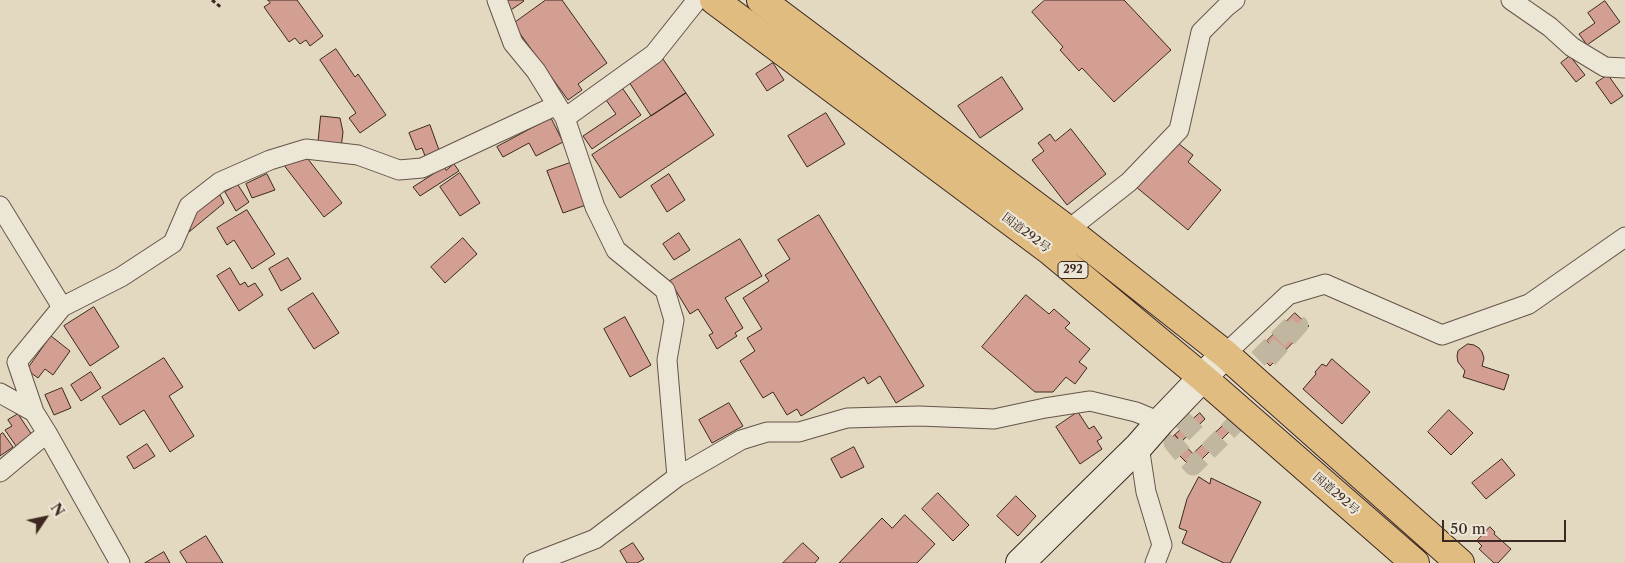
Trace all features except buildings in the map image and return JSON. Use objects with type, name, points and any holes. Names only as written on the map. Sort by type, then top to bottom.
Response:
[{"type":"highway","name":"国道292号","points":[[714,0],[1048,250],[1203,378],[1415,563]]},
{"type":"highway","name":"292","points":[[761,0],[1068,230],[1225,354],[1460,563]]},
{"type":"street","points":[[497,0],[513,43],[536,71],[561,112],[595,207],[616,250],[664,290],[674,320],[667,360],[677,477]]},
{"type":"street","points":[[120,563],[34,412],[18,362],[62,307],[121,277],[174,243],[189,206],[220,182],[270,160],[306,149],[358,155],[399,170],[422,168],[561,112],[654,54],[697,0]]},
{"type":"street","points":[[1068,230],[1129,182],[1179,130],[1201,32],[1235,0]]},
{"type":"street","points":[[1511,0],[1550,26],[1572,47],[1605,67],[1625,68]]},
{"type":"street","points":[[0,206],[62,307]]},
{"type":"street","points":[[1029,560],[1225,354],[1288,295],[1326,284],[1442,336],[1529,304],[1625,237]]},
{"type":"street","points":[[0,393],[34,412]]},
{"type":"street","points":[[533,563],[595,539],[677,477],[740,440],[767,432],[798,432],[847,418],[919,416],[994,419],[1090,401],[1136,412],[1160,422]]},
{"type":"street","points":[[0,472],[47,433]]},
{"type":"street","points":[[1139,446],[1146,492],[1162,545],[1155,563]]},
{"type":"path","points":[[212,0],[222,8]]},
{"type":"tunnel","points":[[1258,359],[1295,322],[1299,325],[1265,362]]},
{"type":"tunnel","points":[[1196,420],[1173,443],[1193,466],[1240,419]]}]
